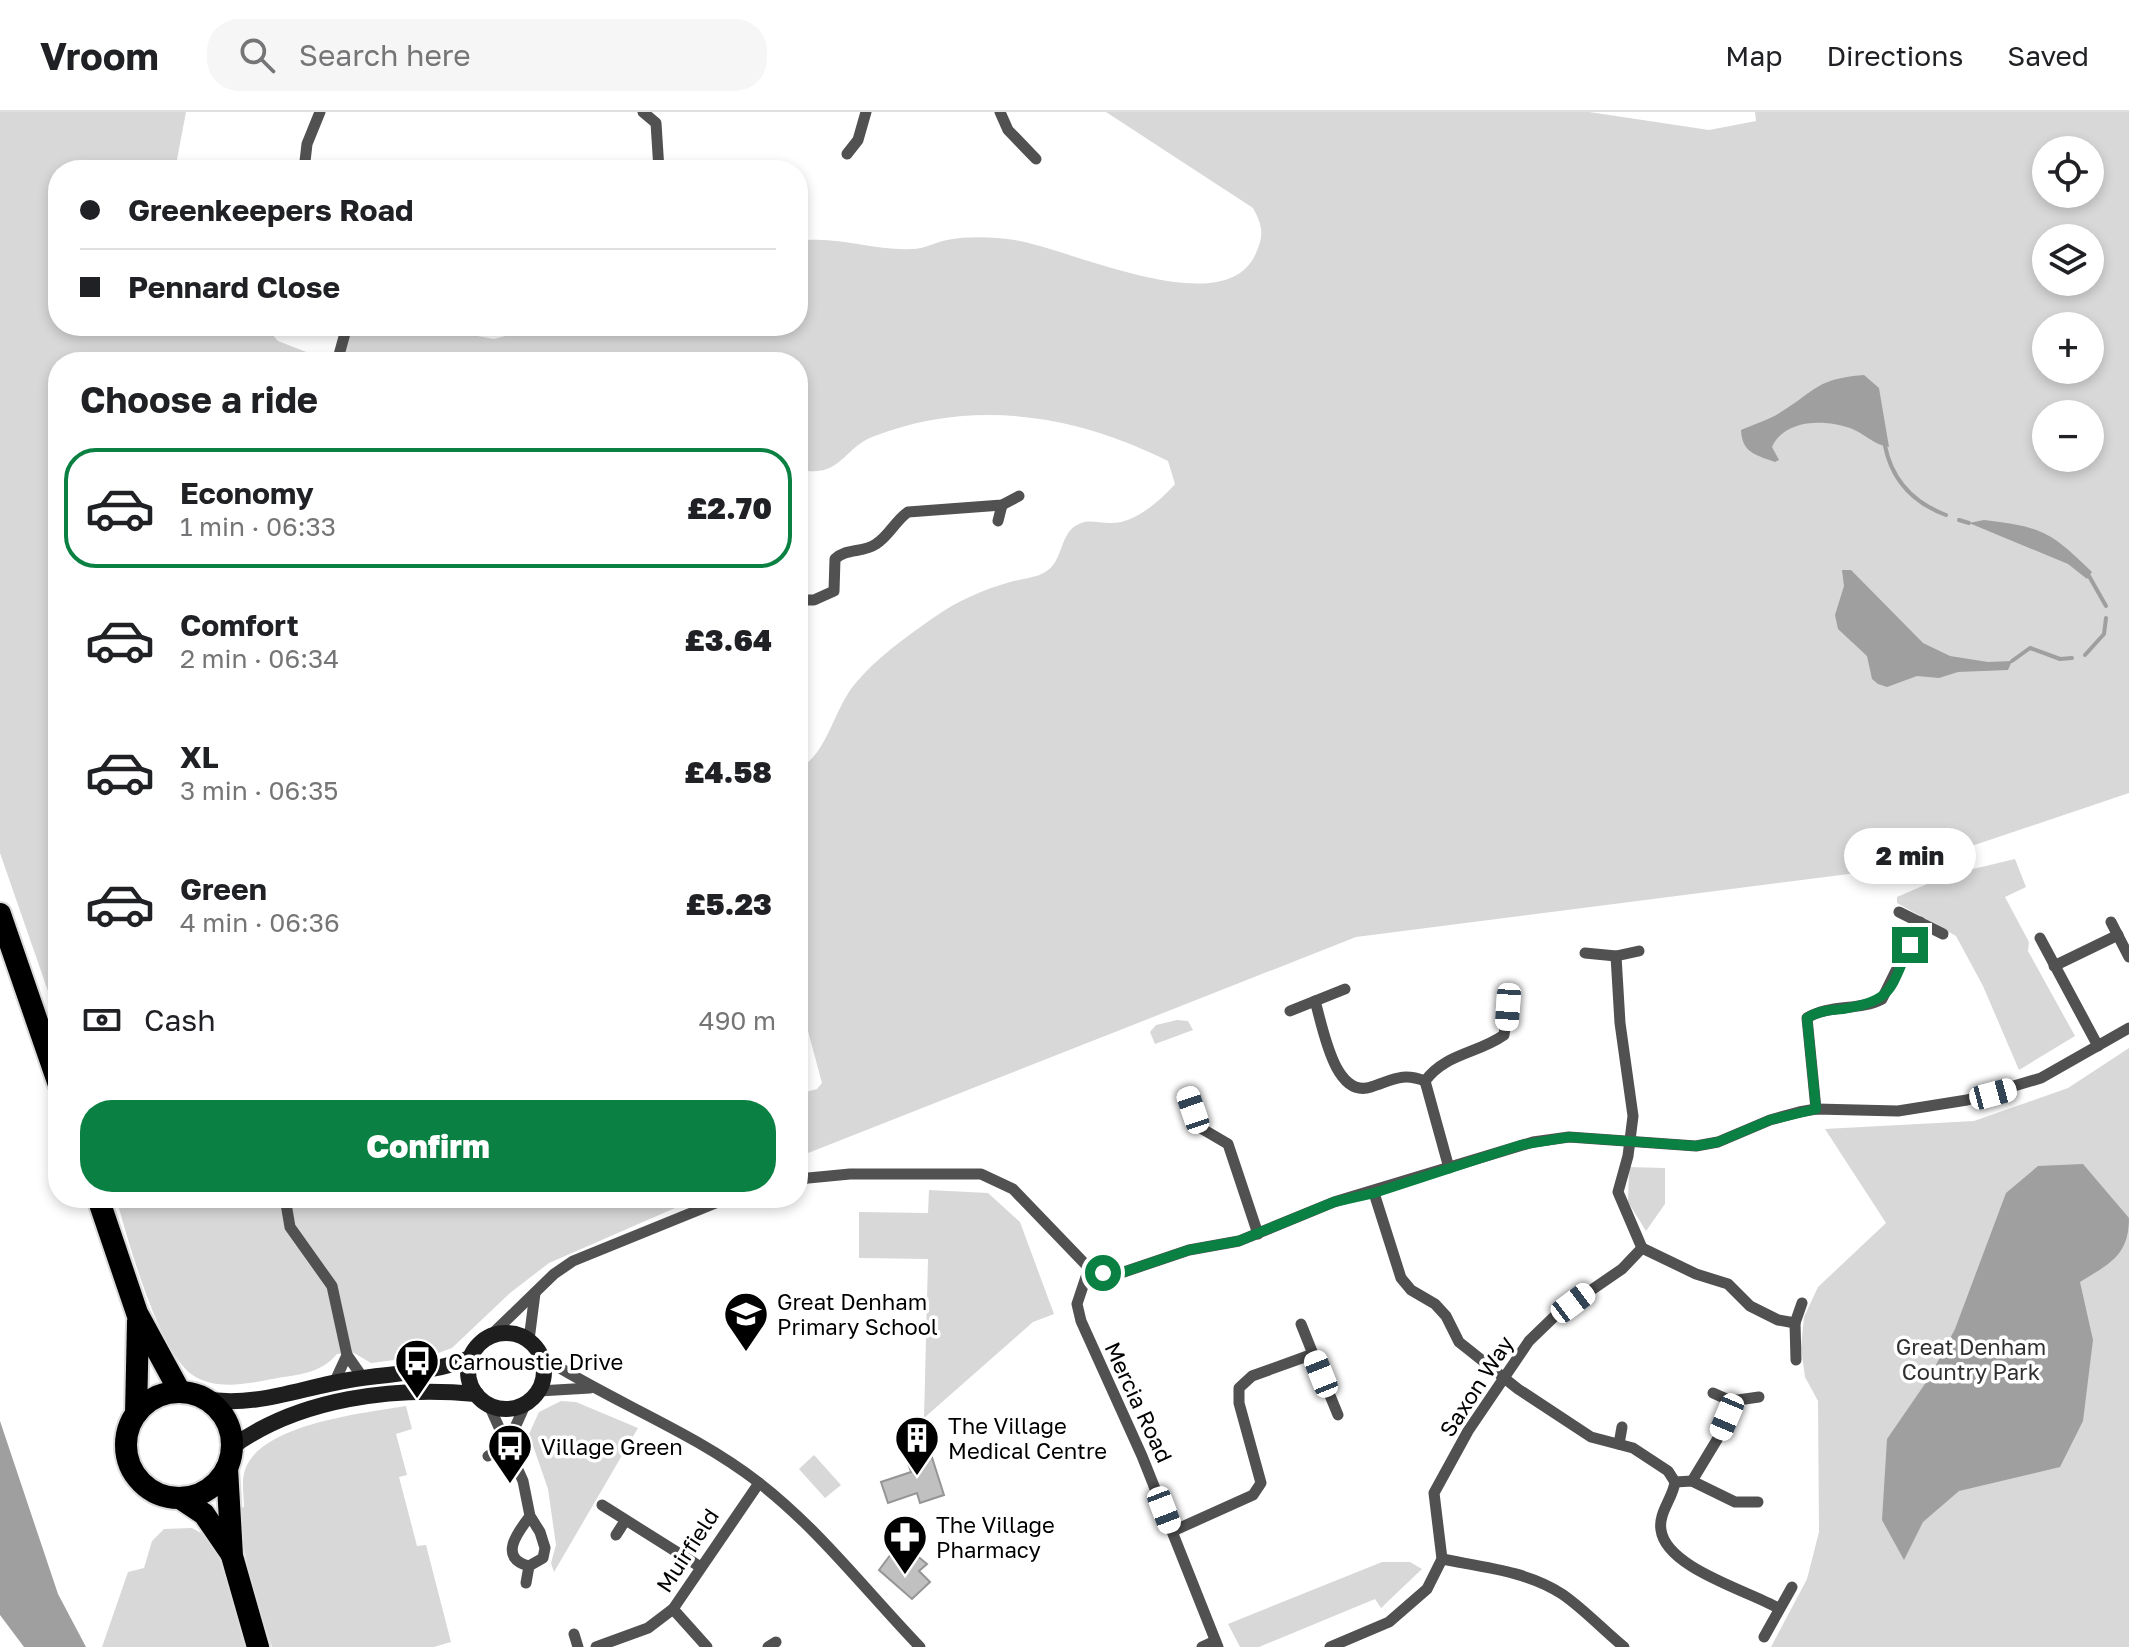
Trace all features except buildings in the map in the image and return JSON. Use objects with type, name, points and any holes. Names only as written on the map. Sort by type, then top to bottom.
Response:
[{"type":"highway","points":[[0,914],[48,1053]]},
{"type":"highway","points":[[101,1208],[137,1313],[180,1392]]},
{"type":"highway","points":[[136,1414],[139,1362],[137,1313]]},
{"type":"highway","points":[[232,1556],[204,1514],[180,1498],[148,1489],[128,1462],[128,1429],[136,1414],[155,1398],[180,1392],[204,1399],[225,1419],[232,1556],[258,1647]]},
{"type":"highway","points":[[180,1498],[199,1494],[215,1484],[229,1457]]},
{"type":"street","points":[[305,160],[307,144],[320,112]]},
{"type":"street","points":[[643,112],[656,123],[658,160]]},
{"type":"street","points":[[847,154],[858,140],[866,112]]},
{"type":"street","points":[[1000,112],[1008,130],[1036,159]]},
{"type":"street","points":[[808,599],[829,596],[834,591],[835,559],[841,554],[865,550],[879,542],[908,512],[1002,505],[1019,496]]},
{"type":"street","points":[[998,521],[1002,505]]},
{"type":"street","points":[[1899,912],[1943,934]]},
{"type":"street","points":[[1816,1109],[1807,1018],[1816,1013],[1871,1005],[1882,999],[1920,922]]},
{"type":"street","points":[[2111,922],[2129,957]]},
{"type":"street","points":[[2054,966],[2118,935]]},
{"type":"street","points":[[2040,938],[2098,1046]]},
{"type":"street","points":[[1585,953],[1616,956],[1639,951]]},
{"type":"street","points":[[1616,956],[1620,1023],[1633,1116],[1631,1143],[1618,1192],[1642,1248],[1696,1274],[1728,1284],[1750,1306],[1778,1320],[1795,1323]]},
{"type":"street","points":[[1290,1011],[1345,989]]},
{"type":"street","points":[[1315,1001],[1338,1071],[1348,1084],[1355,1088],[1368,1088],[1409,1075],[1425,1081]]},
{"type":"street","points":[[1425,1081],[1451,1057],[1492,1044],[1504,1035],[1508,1007]]},
{"type":"street","points":[[808,1178],[850,1174],[981,1174],[1013,1189],[1089,1268],[1118,1274],[1189,1250],[1258,1234],[1334,1202],[1374,1193],[1548,1139],[1569,1137],[1696,1146],[1718,1142],[1770,1120],[1816,1109],[1898,1111],[1967,1100],[2041,1078],[2129,1028]]},
{"type":"street","points":[[1425,1081],[1449,1168]]},
{"type":"street","points":[[1188,1094],[1199,1127],[1228,1144],[1258,1234]]},
{"type":"street","points":[[1374,1193],[1406,1286],[1435,1304],[1446,1316],[1459,1342],[1591,1437],[1633,1448],[1668,1471],[1675,1482],[1673,1496],[1661,1520],[1665,1543],[1694,1568],[1778,1608]]},
{"type":"street","points":[[287,1208],[290,1227],[332,1286],[347,1355],[363,1378]]},
{"type":"street","points":[[530,1516],[511,1544],[512,1555],[518,1563],[529,1566],[543,1558],[545,1548],[530,1516],[529,1498],[508,1443],[470,1383],[470,1358],[478,1345],[573,1261],[703,1208]]},
{"type":"street","name":"Saxon Way","points":[[1442,1559],[1434,1493],[1468,1431],[1529,1341],[1558,1313],[1622,1269],[1642,1248]]},
{"type":"street","name":"Mercia Road","points":[[1089,1268],[1081,1284],[1077,1304],[1081,1321],[1173,1531],[1217,1644]]},
{"type":"street","points":[[529,1340],[535,1293]]},
{"type":"street","points":[[1796,1360],[1795,1323],[1802,1303]]},
{"type":"street","points":[[1301,1324],[1338,1415]]},
{"type":"street","points":[[490,1336],[503,1333],[529,1340],[542,1357],[591,1388],[709,1449],[759,1483],[805,1523],[920,1647]]},
{"type":"street","points":[[1173,1531],[1253,1495],[1261,1483],[1239,1403],[1239,1388],[1252,1376],[1313,1354]]},
{"type":"street","points":[[334,1383],[347,1355]]},
{"type":"street","points":[[488,1456],[508,1443],[544,1369],[542,1357]]},
{"type":"street","points":[[204,1399],[244,1403],[334,1383],[433,1370],[470,1358]]},
{"type":"street","points":[[229,1457],[252,1432],[298,1414],[363,1397],[409,1391],[483,1400],[513,1408],[532,1397],[591,1388]]},
{"type":"street","points":[[1713,1393],[1731,1401],[1759,1397]]},
{"type":"street","points":[[1692,1481],[1718,1438],[1731,1401]]},
{"type":"street","points":[[1619,1444],[1622,1427]]},
{"type":"street","points":[[1675,1482],[1692,1481],[1722,1498],[1758,1502]]},
{"type":"street","name":"Muirfield","points":[[596,1647],[648,1628],[673,1609],[699,1566],[759,1483]]},
{"type":"street","points":[[602,1505],[699,1566]]},
{"type":"street","points":[[616,1535],[625,1521]]},
{"type":"street","points":[[1330,1647],[1389,1622],[1409,1608],[1427,1589],[1442,1559],[1498,1570],[1546,1585],[1624,1647]]},
{"type":"street","points":[[526,1583],[529,1566]]},
{"type":"street","points":[[1764,1637],[1792,1587]]},
{"type":"street","points":[[673,1609],[707,1647]]},
{"type":"street","points":[[574,1634],[578,1647]]},
{"type":"street","points":[[1202,1647],[1217,1644]]},
{"type":"green space","points":[[0,112],[186,112],[177,160],[48,160],[48,336],[274,336],[278,341],[306,352],[48,352],[48,991],[0,853]]},
{"type":"green space","points":[[1106,112],[1589,112],[1709,130],[1756,121],[1755,112],[2129,112],[2129,793],[1912,866],[1356,937],[808,1153],[808,1091],[817,1089],[822,1083],[808,1031],[808,762],[823,743],[854,685],[892,648],[961,601],[1045,572],[1056,561],[1068,533],[1079,524],[1090,521],[1118,523],[1145,511],[1175,484],[1168,461],[1096,432],[1059,422],[985,415],[910,425],[862,442],[832,467],[808,470],[808,352],[340,352],[344,336],[478,336],[494,339],[506,336],[808,336],[808,240],[912,249],[955,239],[1006,239],[1107,267],[1181,283],[1213,282],[1239,273],[1256,253],[1261,230],[1253,208]]},
{"type":"green space","points":[[2015,859],[2026,887],[2005,897],[2029,942],[2028,951],[2075,1036],[2019,1070],[1983,986],[1956,936],[1897,903],[1897,897],[1948,875]]},
{"type":"green space","points":[[1188,1021],[1193,1030],[1155,1044],[1150,1032],[1156,1025]]},
{"type":"green space","name":"Great Denham Country Park","points":[[2129,1048],[2129,1647],[1771,1647],[1807,1579],[1819,1532],[1818,1401],[1805,1377],[1801,1348],[1804,1317],[1818,1287],[1886,1223],[1825,1129],[1974,1121],[2068,1088]]},
{"type":"green space","points":[[1629,1167],[1665,1168],[1665,1204],[1646,1231],[1628,1202]]},
{"type":"green space","points":[[929,1190],[988,1193],[1020,1222],[1054,1314],[1033,1322],[924,1418],[928,1259],[859,1258],[859,1212],[928,1213]]},
{"type":"green space","points":[[119,1208],[675,1208],[549,1263],[510,1293],[452,1348],[433,1355],[371,1363],[354,1353],[337,1354],[323,1366],[308,1372],[232,1385],[203,1380],[181,1363],[157,1320]]},
{"type":"green space","points":[[561,1401],[576,1402],[638,1428],[554,1572],[551,1563],[556,1545],[548,1489],[529,1434],[539,1412]]},
{"type":"green space","points":[[406,1406],[412,1429],[396,1434],[407,1475],[399,1477],[417,1546],[426,1545],[451,1642],[434,1647],[272,1647],[251,1582],[236,1509],[244,1507],[245,1470],[255,1454],[291,1431],[341,1417]]},
{"type":"green space","points":[[814,1455],[841,1485],[825,1498],[799,1469]]},
{"type":"green space","points":[[192,1528],[216,1541],[250,1647],[102,1647],[128,1572],[144,1568],[152,1541],[164,1529]]},
{"type":"green space","points":[[1382,1562],[1410,1562],[1422,1569],[1381,1608],[1375,1599],[1259,1647],[1240,1647],[1228,1624]]},
{"type":"shaded area","points":[[1864,375],[1879,388],[1889,447],[1850,428],[1829,423],[1795,426],[1786,431],[1772,447],[1779,460],[1775,462],[1751,452],[1744,444],[1741,430],[1776,415],[1826,382]]},
{"type":"shaded area","points":[[1984,520],[2019,525],[2044,533],[2092,572],[2087,579],[2068,564],[1969,523]]},
{"type":"shaded area","points":[[1842,570],[1851,570],[1923,643],[1950,656],[1988,662],[2012,661],[2008,670],[1958,672],[1939,678],[1917,676],[1887,687],[1878,684],[1872,679],[1867,656],[1838,629],[1835,615],[1844,586]]},
{"type":"shaded area","points":[[2083,1164],[2129,1218],[2125,1242],[2115,1258],[2080,1282],[2093,1340],[2083,1421],[2060,1467],[1959,1491],[1923,1522],[1904,1560],[1882,1520],[1887,1439],[1929,1378],[1955,1329],[2006,1193],[2038,1166]]},
{"type":"shaded area","points":[[0,1421],[58,1594],[86,1647],[24,1647],[0,1615]]},
{"type":"waterway","points":[[1885,446],[1893,469],[1906,489],[1924,504],[1946,515]]},
{"type":"waterway","points":[[1959,520],[1969,523]]},
{"type":"waterway","points":[[2089,576],[2106,606]]},
{"type":"waterway","points":[[2085,655],[2104,634],[2106,618]]},
{"type":"waterway","points":[[2012,661],[2030,648],[2060,659],[2072,658]]},
{"type":"place","name":"Great Denham Primary School","points":[[746,1353]]},
{"type":"place","name":"Carnoustie Drive","points":[[417,1400]]},
{"type":"place","name":"The Village Medical Centre","points":[[917,1477]]},
{"type":"place","name":"Village Green","points":[[510,1485]]},
{"type":"place","name":"The Village Pharmacy","points":[[905,1576]]},
{"type":"route","points":[[1103,1273],[1136,1270],[1189,1250],[1239,1241],[1295,1221],[1334,1202],[1374,1193],[1521,1145],[1569,1137],[1696,1146],[1718,1142],[1770,1120],[1816,1109],[1817,1094],[1807,1018],[1816,1013],[1871,1005],[1882,999],[1910,945]]}]
